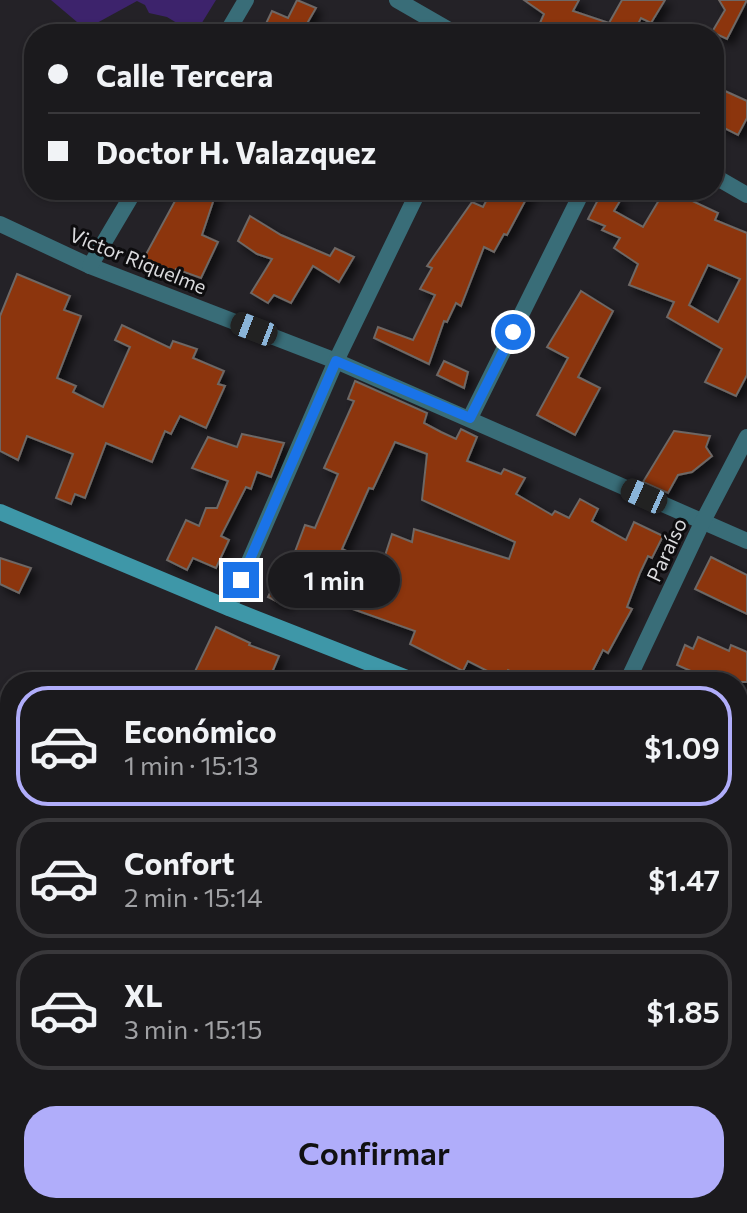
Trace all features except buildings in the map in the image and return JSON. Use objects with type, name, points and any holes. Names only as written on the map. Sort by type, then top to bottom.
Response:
[{"type":"street","points":[[232,24],[246,0]]},
{"type":"street","points":[[397,0],[439,24]]},
{"type":"street","points":[[724,182],[747,195]]},
{"type":"street","points":[[90,266],[129,200]]},
{"type":"street","points":[[229,608],[336,361],[414,200]]},
{"type":"street","points":[[470,418],[578,200]]},
{"type":"street","name":"Victor Riquelme","points":[[0,224],[90,266],[336,361],[747,541]]},
{"type":"street","name":"Paraíso","points":[[632,672],[702,523],[747,437]]},
{"type":"street","points":[[0,512],[392,672]]},
{"type":"shaded area","points":[[51,0],[216,0],[201,24],[179,24],[167,17],[149,13],[145,5],[137,1],[95,24],[77,22]]},
{"type":"route","points":[[241,580],[336,361],[470,418],[513,332]]}]
